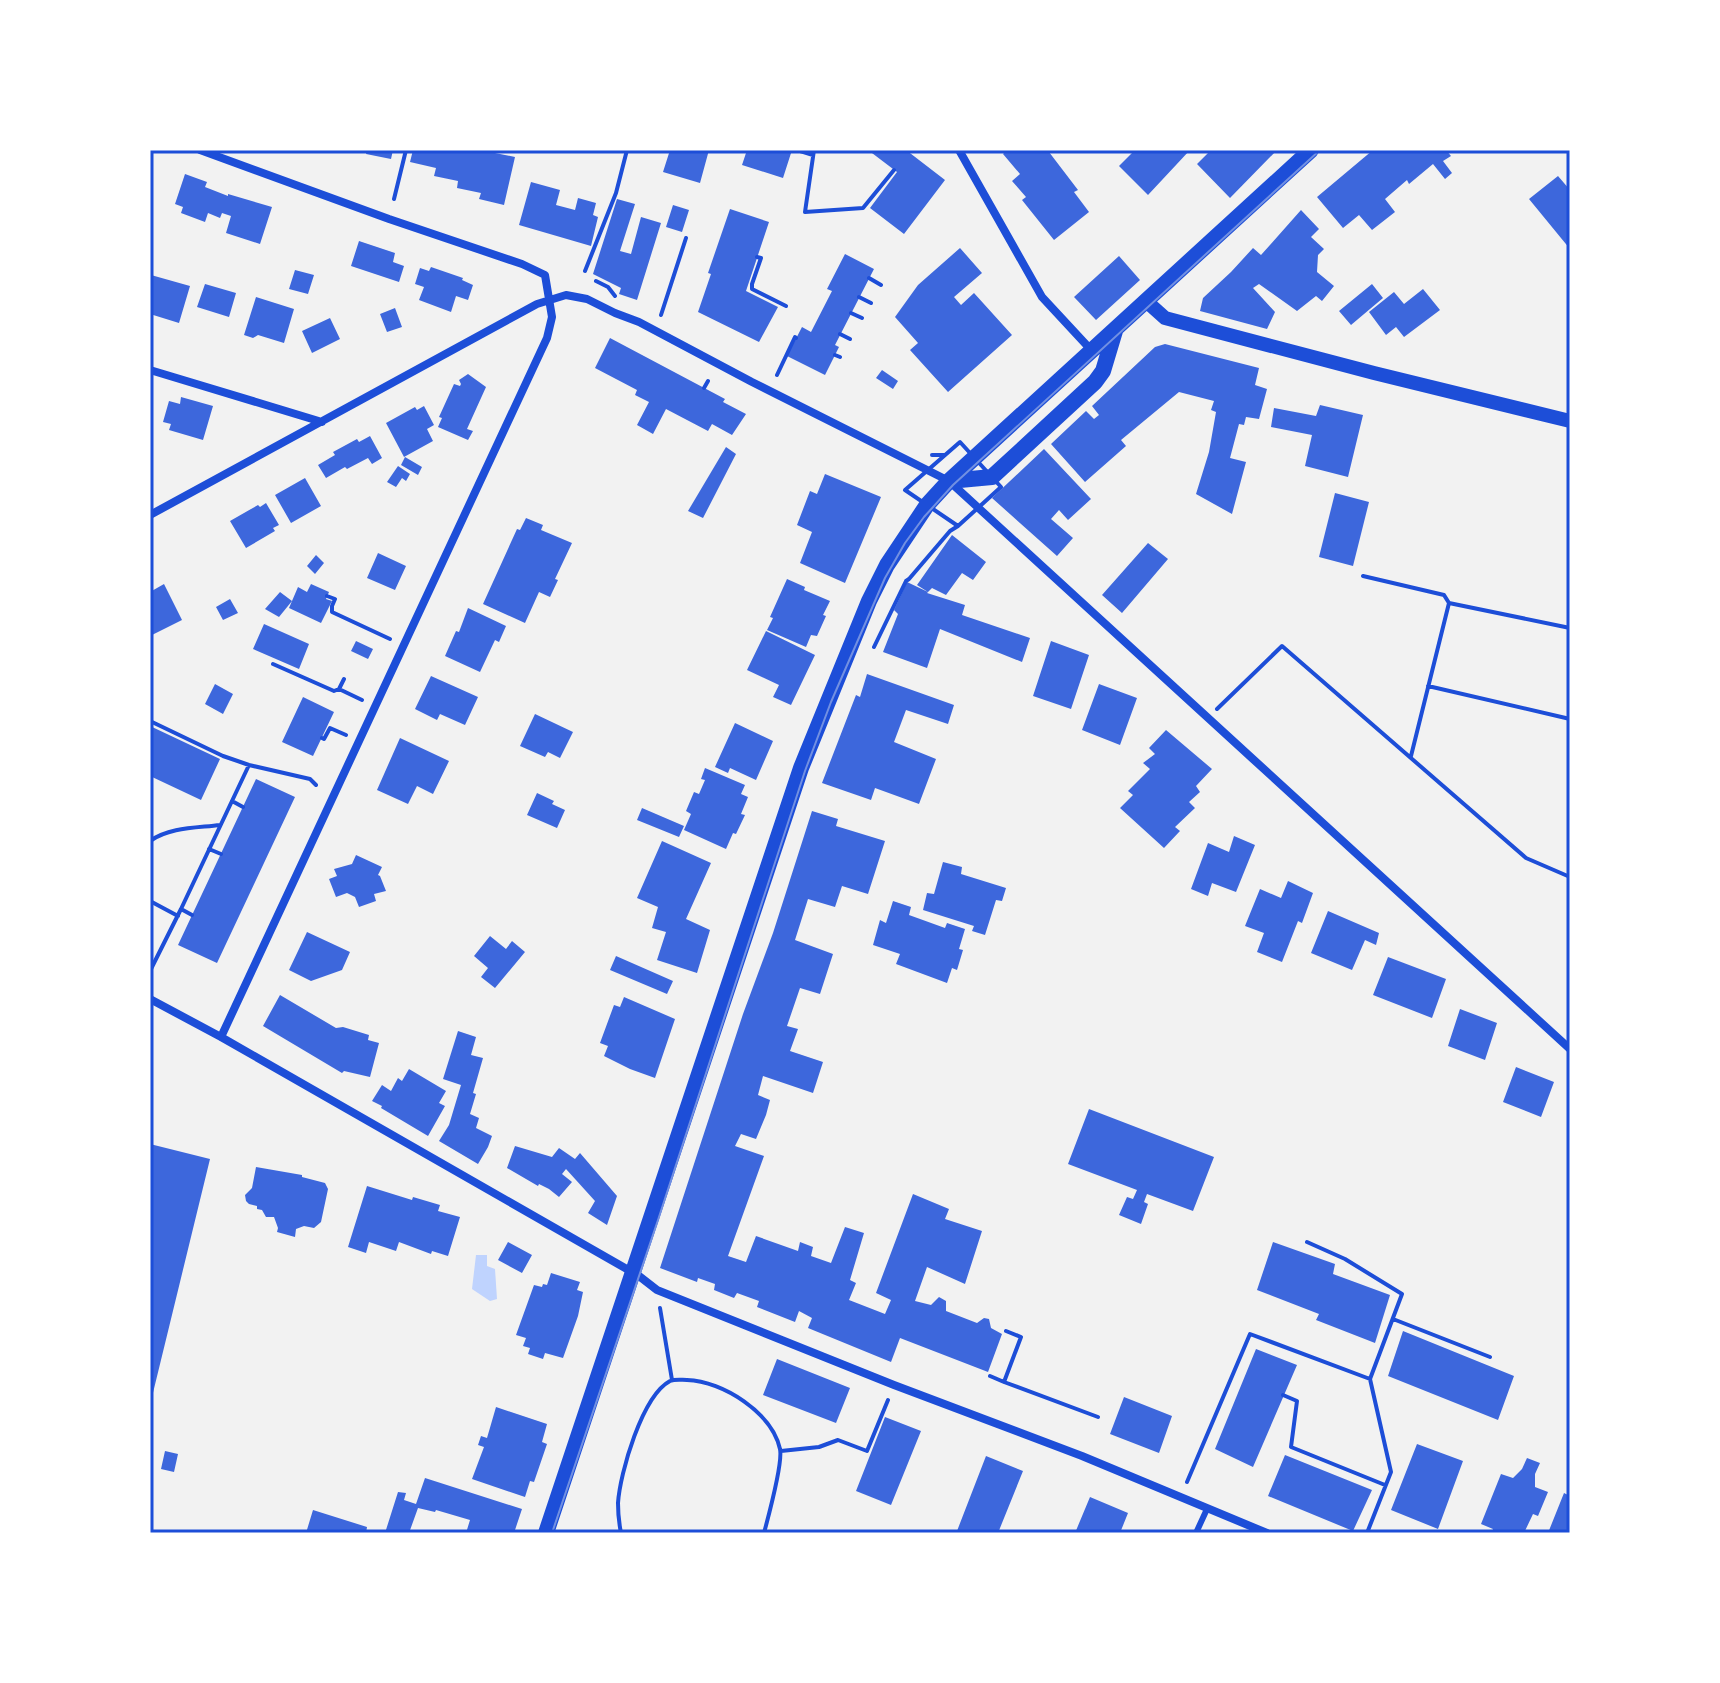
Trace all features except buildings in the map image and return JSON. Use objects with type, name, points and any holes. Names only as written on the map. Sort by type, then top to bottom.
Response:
[{"type":"main road","points":[[546,1533],[801,768],[869,601],[887,565],[927,505],[949,481],[1311,150]]},
{"type":"main road","points":[[949,481],[992,477],[1095,382],[1103,371],[1115,329]]},
{"type":"street","points":[[200,150],[522,264],[545,275],[552,317],[547,338],[221,1037]]},
{"type":"street","points":[[959,150],[1042,297],[1105,364]]},
{"type":"street","points":[[150,515],[525,310],[566,295],[576,296],[639,322],[949,481],[1570,1049]]},
{"type":"street","points":[[1146,301],[1165,318],[1570,421]]},
{"type":"street","points":[[150,370],[322,422]]},
{"type":"street","points":[[150,999],[633,1273],[657,1290],[882,1381],[1082,1456],[1267,1533]]},
{"type":"lane","points":[[1196,1533],[1207,1509]]},
{"type":"path","points":[[394,199],[406,150]]},
{"type":"path","points":[[585,271],[616,193],[627,150]]},
{"type":"path","points":[[797,150],[813,153],[805,212],[863,208],[894,170]]},
{"type":"path","points":[[661,315],[686,238]]},
{"type":"path","points":[[757,257],[761,258],[752,289],[786,306]]},
{"type":"path","points":[[869,278],[881,285]]},
{"type":"path","points":[[859,297],[871,303]]},
{"type":"path","points":[[851,313],[862,318]]},
{"type":"path","points":[[840,334],[850,339]]},
{"type":"path","points":[[777,375],[796,338]]},
{"type":"path","points":[[704,388],[708,381]]},
{"type":"path","points":[[871,654],[906,581],[958,526]]},
{"type":"path","points":[[1363,576],[1444,595],[1449,603],[1411,757]]},
{"type":"path","points":[[327,596],[335,599],[332,612],[383,635]]},
{"type":"path","points":[[1449,603],[1570,628]]},
{"type":"path","points":[[1208,718],[1282,646],[1526,858],[1570,877]]},
{"type":"path","points":[[273,664],[334,691],[339,689],[355,696]]},
{"type":"path","points":[[339,689],[344,679]]},
{"type":"path","points":[[1428,686],[1570,719]]},
{"type":"path","points":[[150,721],[201,747],[249,765],[310,779],[316,785]]},
{"type":"path","points":[[322,738],[330,728],[338,732]]},
{"type":"path","points":[[150,971],[249,765]]},
{"type":"path","points":[[232,801],[243,807]]},
{"type":"path","points":[[150,841],[158,835],[174,831],[220,825]]},
{"type":"path","points":[[209,849],[221,854]]},
{"type":"path","points":[[150,901],[178,916]]},
{"type":"path","points":[[181,909],[192,915]]},
{"type":"path","points":[[1307,1242],[1345,1259],[1402,1294],[1370,1379],[1391,1472],[1367,1533]]},
{"type":"path","points":[[657,1290],[653,1300],[660,1305],[672,1380]]},
{"type":"path","points":[[1393,1319],[1490,1357]]},
{"type":"path","points":[[1004,1382],[1021,1337],[1006,1331]]},
{"type":"path","points":[[1181,1498],[1250,1334],[1370,1379]]},
{"type":"path","points":[[990,1376],[1098,1417]]},
{"type":"path","points":[[621,1533],[618,1501],[637,1428],[657,1391],[672,1380],[696,1380],[721,1387],[760,1414],[773,1433],[781,1451],[764,1533]]},
{"type":"path","points":[[1283,1395],[1297,1401],[1291,1447],[1385,1485]]},
{"type":"path","points":[[781,1451],[819,1447],[838,1440],[867,1451],[888,1400]]},
{"type":"water","points":[[476,1255],[487,1255],[487,1266],[495,1269],[497,1299],[490,1301],[472,1289]]},
{"type":"tram line","points":[[552,1533],[805,771],[831,702],[885,578],[924,517],[953,485],[1320,150]]}]
